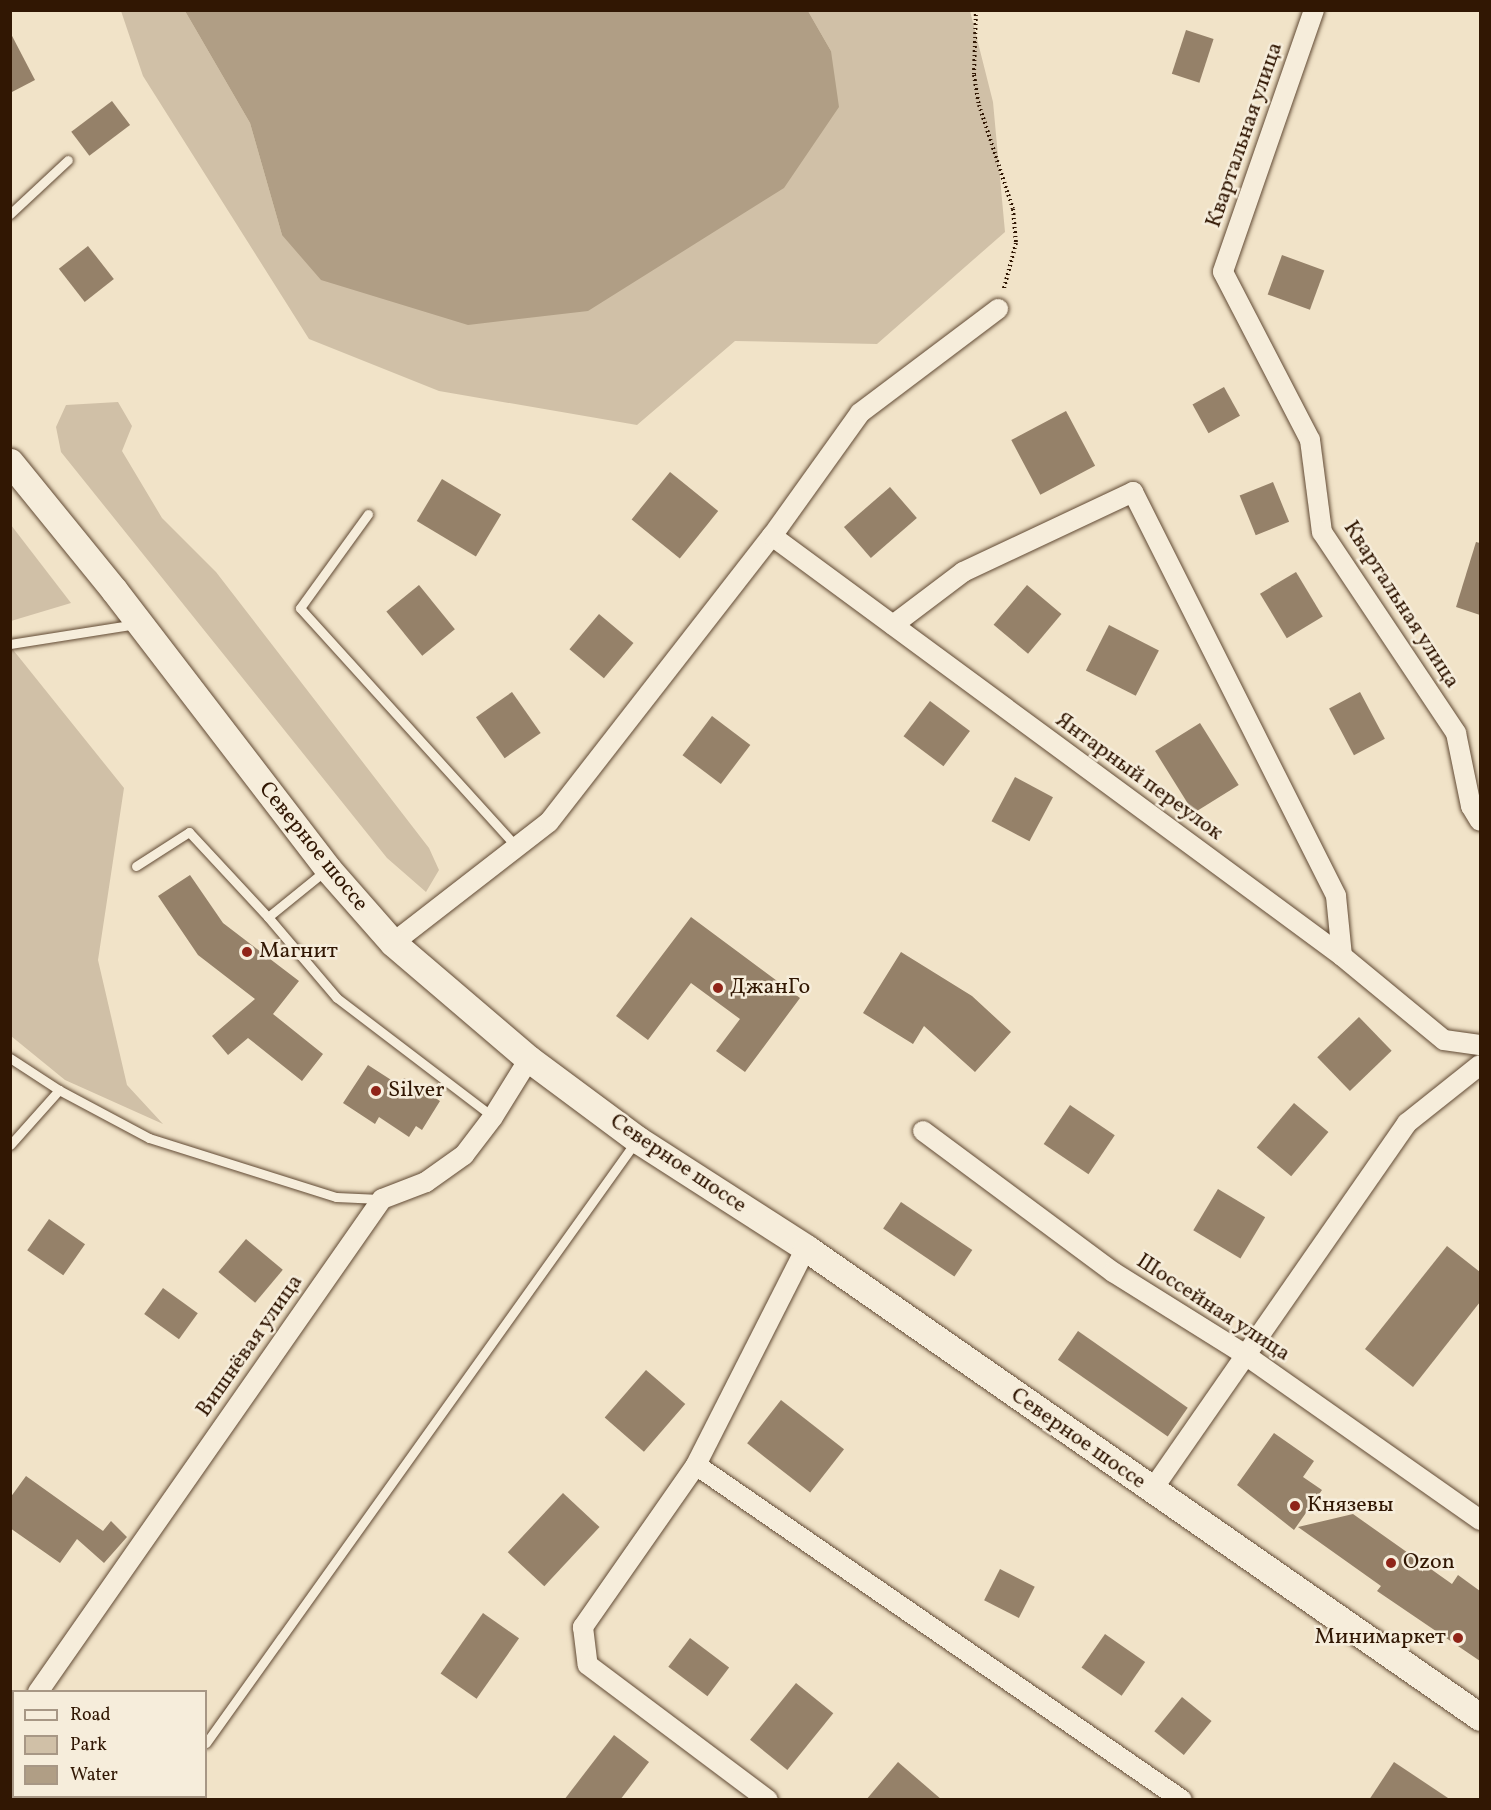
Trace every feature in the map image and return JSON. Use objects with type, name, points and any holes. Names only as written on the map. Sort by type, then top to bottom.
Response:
[{"type":"main road","name":"Северное шоссе","points":[[10,462],[139,623],[328,869],[393,943],[528,1059],[638,1140],[806,1248],[1480,1717]]},
{"type":"street","name":"Квартальная улица","points":[[1314,10],[1223,272],[1310,440],[1322,532],[1456,733],[1470,806],[1480,821]]},
{"type":"street","points":[[393,943],[549,822],[772,536],[860,413],[998,309]]},
{"type":"street","points":[[893,625],[963,572],[1133,492],[1336,896],[1342,956]]},
{"type":"street","name":"Янтарный переулок","points":[[772,536],[1342,956],[1444,1040],[1480,1045]]},
{"type":"street","points":[[382,1200],[426,1182],[464,1155],[493,1117],[528,1059]]},
{"type":"street","points":[[1152,1490],[1244,1354],[1407,1123],[1480,1065]]},
{"type":"street","name":"Шоссейная улица","points":[[923,1131],[1113,1272],[1244,1354],[1480,1520]]},
{"type":"street","name":"Вишнёвая улица","points":[[39,1690],[382,1200]]},
{"type":"street","points":[[768,1800],[588,1665],[583,1627],[696,1465],[806,1248]]},
{"type":"street","points":[[696,1465],[1182,1800]]},
{"type":"lane","points":[[10,214],[68,160]]},
{"type":"lane","points":[[368,514],[300,608],[518,848]]},
{"type":"lane","points":[[10,644],[139,623]]},
{"type":"lane","points":[[136,866],[189,832],[268,917],[337,998],[493,1117]]},
{"type":"lane","points":[[268,917],[328,869]]},
{"type":"lane","points":[[10,1058],[58,1090],[149,1138],[336,1197],[382,1200]]},
{"type":"lane","points":[[10,1145],[58,1090]]},
{"type":"lane","points":[[207,1742],[638,1140]]},
{"type":"path","points":[[976,10],[974,75],[980,105],[1013,208],[1016,243],[998,309]]},
{"type":"green space","points":[[121,11],[185,11],[250,123],[282,235],[831,51],[808,11],[970,11],[993,102],[1005,232],[877,344],[735,341],[637,425],[439,391],[309,339],[143,76]]},
{"type":"green space","points":[[118,402],[132,426],[122,451],[162,518],[216,572],[429,848],[439,870],[426,892],[387,858],[61,452],[56,427],[66,405]]},
{"type":"green space","points":[[11,525],[71,603],[11,621]]},
{"type":"green space","points":[[10,646],[124,788],[98,960],[127,1085],[163,1124],[65,1080],[11,1036]]},
{"type":"water","points":[[185,11],[808,11],[831,51],[839,107],[784,188],[588,311],[468,325],[321,280],[282,235],[250,123]]},
{"type":"building","points":[[1186,30],[1214,39],[1199,83],[1172,74]]},
{"type":"building","points":[[10,32],[35,80],[10,93]]},
{"type":"building","points":[[112,101],[130,125],[89,156],[71,132]]},
{"type":"building","points":[[88,246],[114,279],[85,302],[59,269]]},
{"type":"building","points":[[1282,255],[1324,270],[1310,310],[1268,294]]},
{"type":"building","points":[[1224,387],[1240,416],[1209,433],[1193,404]]},
{"type":"building","points":[[1066,411],[1095,466],[1040,495],[1011,440]]},
{"type":"building","points":[[670,472],[718,511],[680,558],[632,519]]},
{"type":"building","points":[[442,479],[501,515],[476,557],[417,521]]},
{"type":"building","points":[[1273,482],[1289,522],[1256,535],[1240,495]]},
{"type":"building","points":[[890,487],[917,518],[871,558],[844,527]]},
{"type":"building","points":[[1476,542],[1480,543],[1480,615],[1456,607]]},
{"type":"building","points":[[1296,572],[1323,617],[1287,638],[1260,594]]},
{"type":"building","points":[[419,585],[455,629],[422,656],[386,611]]},
{"type":"building","points":[[1027,585],[1061,614],[1028,654],[994,625]]},
{"type":"building","points":[[599,614],[633,643],[604,678],[569,649]]},
{"type":"building","points":[[1109,625],[1159,650],[1136,696],[1086,670]]},
{"type":"building","points":[[512,692],[541,733],[505,758],[476,717]]},
{"type":"building","points":[[1360,692],[1385,739],[1354,755],[1329,708]]},
{"type":"building","points":[[930,701],[970,731],[943,766],[904,736]]},
{"type":"building","points":[[712,716],[750,745],[721,784],[683,755]]},
{"type":"building","points":[[1200,723],[1239,785],[1194,813],[1155,751]]},
{"type":"building","points":[[1015,777],[1053,797],[1029,841],[992,821]]},
{"type":"building","points":[[190,875],[223,923],[299,981],[273,1014],[323,1054],[302,1081],[248,1038],[228,1055],[212,1036],[255,999],[198,955],[158,896]]},
{"type":"building","points":[[691,917],[800,998],[745,1072],[716,1051],[740,1019],[691,983],[648,1040],[616,1016]]},
{"type":"building","points":[[901,952],[972,996],[1011,1032],[975,1072],[924,1026],[913,1044],[863,1013]]},
{"type":"building","points":[[1359,1017],[1392,1051],[1350,1091],[1317,1057]]},
{"type":"building","points":[[368,1065],[399,1085],[404,1078],[440,1101],[422,1130],[416,1126],[409,1137],[379,1117],[375,1124],[343,1103]]},
{"type":"building","points":[[1294,1103],[1328,1132],[1291,1176],[1257,1147]]},
{"type":"building","points":[[1070,1105],[1115,1135],[1088,1174],[1044,1144]]},
{"type":"building","points":[[1218,1189],[1265,1217],[1240,1258],[1193,1230]]},
{"type":"building","points":[[901,1202],[972,1250],[954,1277],[883,1229]]},
{"type":"building","points":[[49,1219],[85,1244],[63,1275],[27,1250]]},
{"type":"building","points":[[246,1239],[283,1270],[255,1303],[218,1272]]},
{"type":"building","points":[[1447,1246],[1480,1272],[1480,1302],[1413,1387],[1365,1349]]},
{"type":"building","points":[[163,1288],[198,1313],[179,1339],[144,1314]]},
{"type":"building","points":[[1078,1331],[1188,1408],[1168,1437],[1058,1360]]},
{"type":"building","points":[[646,1370],[685,1404],[644,1452],[605,1418]]},
{"type":"building","points":[[781,1400],[844,1449],[810,1493],[747,1443]]},
{"type":"building","points":[[1274,1433],[1314,1461],[1303,1477],[1322,1490],[1294,1530],[1237,1485]]},
{"type":"building","points":[[26,1476],[103,1531],[111,1521],[127,1537],[104,1563],[77,1539],[60,1563],[10,1528],[10,1498]]},
{"type":"building","points":[[563,1493],[600,1527],[544,1586],[508,1552]]},
{"type":"building","points":[[1353,1514],[1452,1584],[1458,1575],[1480,1591],[1480,1661],[1377,1591],[1381,1586],[1298,1527]]},
{"type":"building","points":[[1000,1569],[1035,1587],[1019,1618],[984,1600]]},
{"type":"building","points":[[483,1613],[519,1638],[477,1699],[441,1674]]},
{"type":"building","points":[[1105,1634],[1145,1662],[1122,1696],[1081,1668]]},
{"type":"building","points":[[690,1638],[729,1667],[707,1696],[668,1667]]},
{"type":"building","points":[[796,1683],[833,1713],[787,1770],[750,1740]]},
{"type":"building","points":[[1182,1697],[1212,1721],[1184,1755],[1154,1731]]},
{"type":"building","points":[[614,1735],[649,1762],[620,1800],[564,1800]]},
{"type":"building","points":[[898,1762],[942,1800],[866,1800]]},
{"type":"building","points":[[1394,1762],[1451,1800],[1369,1800]]},
{"type":"place","name":"Магнит","points":[[247,952]]},
{"type":"place","name":"ДжанГо","points":[[718,988]]},
{"type":"place","name":"Silver","points":[[376,1091]]},
{"type":"place","name":"Князевы","points":[[1295,1506]]},
{"type":"place","name":"Ozon","points":[[1391,1563]]},
{"type":"place","name":"Минимаркет","points":[[1458,1638]]}]
